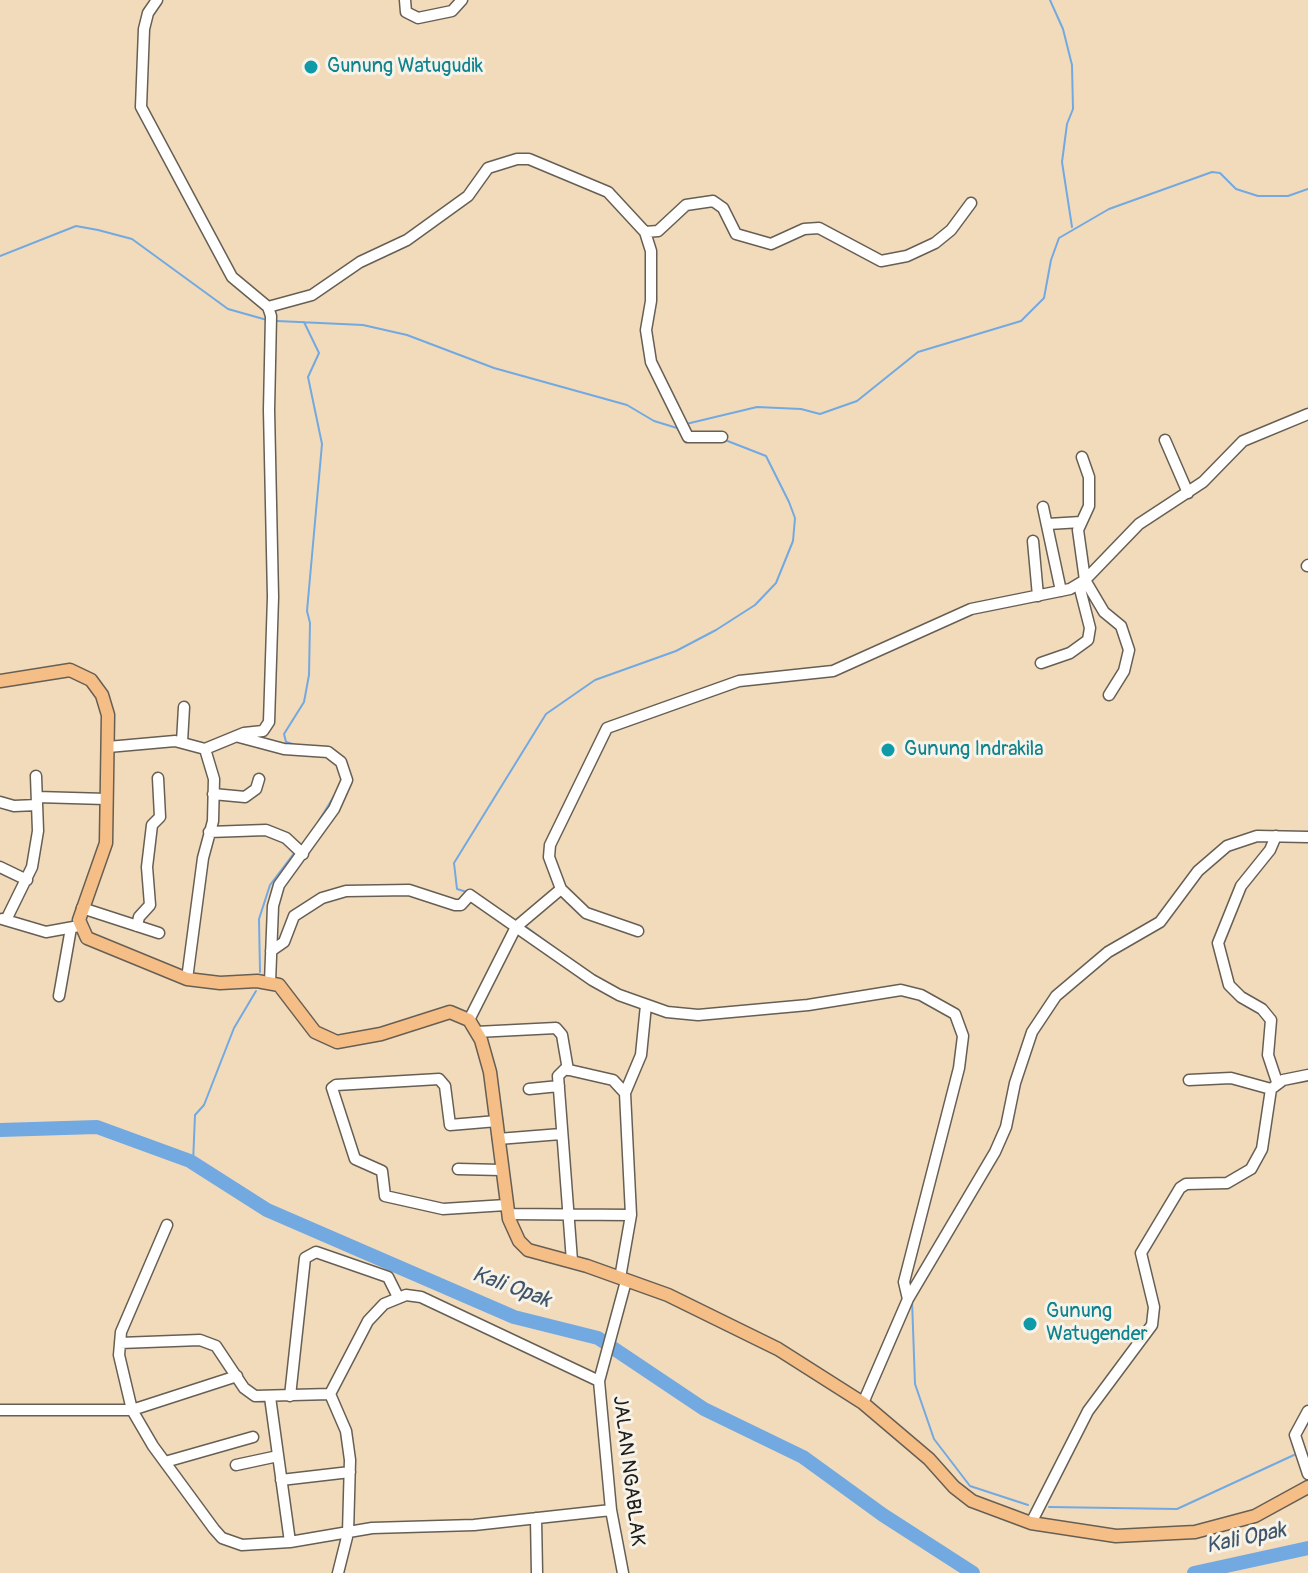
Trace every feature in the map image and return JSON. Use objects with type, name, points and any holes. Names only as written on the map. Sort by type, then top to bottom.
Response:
[{"type":"main road","points":[[0,681],[61,670],[86,677],[96,686],[105,704],[108,747],[103,857],[75,927],[98,945],[187,979],[220,983],[270,982],[287,992],[315,1032],[337,1042],[381,1034],[450,1012],[472,1026],[487,1054],[507,1209],[519,1241],[528,1250],[572,1261],[706,1312],[778,1349],[863,1403],[929,1459],[954,1487],[972,1501],[1031,1523],[1116,1536],[1195,1532],[1255,1516],[1308,1487]]},
{"type":"street","points":[[108,747],[182,742],[205,749],[234,736],[263,731],[269,722],[273,597],[270,316],[232,277],[141,107],[144,29],[148,13],[157,0]]},
{"type":"street","points":[[405,0],[406,12],[418,18],[452,11],[462,0]]},
{"type":"street","points":[[270,316],[312,295],[366,258],[407,240],[468,196],[488,168],[517,159],[529,159],[608,192],[645,232],[651,251],[651,301],[646,330],[651,362],[688,437],[722,437]]},
{"type":"street","points":[[645,232],[658,231],[686,205],[713,201],[723,208],[736,234],[771,244],[804,229],[819,228],[881,261],[907,256],[935,243],[951,230],[971,203]]},
{"type":"street","points":[[638,931],[586,913],[561,889],[549,857],[550,845],[607,728],[739,681],[833,671],[971,609],[1061,591],[1082,582],[1133,529],[1188,493],[1243,441],[1308,414]]},
{"type":"street","points":[[1165,440],[1188,493]]},
{"type":"street","points":[[1041,663],[1070,653],[1088,640],[1090,628],[1078,530],[1089,506],[1089,477],[1082,457]]},
{"type":"street","points":[[1043,507],[1061,591]]},
{"type":"street","points":[[1048,524],[1081,522]]},
{"type":"street","points":[[1033,541],[1038,596]]},
{"type":"street","points":[[1082,582],[1099,606],[1121,626],[1127,640],[1127,664],[1109,695]]},
{"type":"street","points":[[182,742],[184,707]]},
{"type":"street","points":[[234,736],[284,749],[328,752],[341,762],[347,780],[344,789],[299,850],[275,896],[270,982]]},
{"type":"street","points":[[187,979],[213,794],[213,776],[205,749]]},
{"type":"street","points":[[36,776],[38,831],[27,880],[3,920],[46,932],[75,927],[59,996]]},
{"type":"street","points":[[137,926],[139,917],[150,905],[146,877],[152,825],[160,817],[158,778]]},
{"type":"street","points":[[213,794],[245,797],[256,789],[259,779]]},
{"type":"street","points":[[0,802],[14,806],[37,801],[106,799]]},
{"type":"street","points":[[209,832],[266,830],[299,850]]},
{"type":"street","points":[[1031,1523],[1088,1411],[1152,1325],[1154,1307],[1142,1264],[1143,1248],[1183,1185],[1227,1183],[1251,1169],[1262,1149],[1274,1085],[1268,1055],[1271,1020],[1262,1009],[1241,997],[1229,985],[1218,943],[1241,886],[1270,850],[1276,836]]},
{"type":"street","points":[[863,1403],[908,1299],[995,1152],[1006,1127],[1015,1083],[1032,1032],[1056,996],[1108,952],[1160,922],[1198,871],[1227,846],[1244,838],[1308,837]]},
{"type":"street","points":[[0,867],[27,880]]},
{"type":"street","points":[[561,889],[516,927],[472,1026],[556,1028],[562,1035],[568,1070]]},
{"type":"street","points":[[271,951],[284,942],[294,916],[322,898],[346,891],[409,890],[455,905],[461,905],[470,895],[592,980],[667,1012],[698,1015],[808,1005],[908,990],[955,1014],[963,1036],[959,1068],[904,1282],[908,1299]]},
{"type":"street","points":[[82,908],[159,933]]},
{"type":"street","points":[[572,1261],[559,1073],[568,1070],[613,1080],[625,1093],[641,1055],[646,1005]]},
{"type":"street","points":[[1189,1080],[1231,1078],[1274,1085],[1308,1075]]},
{"type":"street","points":[[497,1121],[450,1125],[445,1086],[439,1079],[336,1085],[332,1088],[353,1156],[357,1162],[382,1171],[385,1196],[443,1209],[507,1209],[568,1217],[631,1215]]},
{"type":"street","points":[[529,1089],[559,1086]]},
{"type":"street","name":"JALAN NGABLAK","points":[[623,1573],[611,1510],[599,1381],[616,1319],[631,1215],[625,1093]]},
{"type":"street","points":[[498,1139],[561,1134]]},
{"type":"street","points":[[458,1169],[501,1170]]},
{"type":"street","points":[[167,1225],[124,1322],[120,1343],[132,1410],[165,1462],[222,1538],[242,1545],[290,1542],[329,1533],[402,1525],[474,1525],[611,1510]]},
{"type":"street","points":[[290,1396],[305,1258],[316,1252],[388,1277],[398,1297]]},
{"type":"street","points":[[338,1573],[348,1533],[349,1445],[330,1394],[368,1321],[384,1304],[398,1297],[421,1297],[599,1381]]},
{"type":"street","points":[[120,1343],[209,1342],[221,1352],[249,1393],[270,1397],[330,1394]]},
{"type":"street","points":[[0,1410],[132,1410],[237,1376]]},
{"type":"street","points":[[270,1397],[290,1542]]},
{"type":"street","points":[[1308,1411],[1295,1435],[1308,1474]]},
{"type":"street","points":[[165,1462],[253,1437]]},
{"type":"street","points":[[236,1465],[278,1456]]},
{"type":"street","points":[[281,1480],[350,1472]]},
{"type":"street","points":[[536,1518],[537,1573]]},
{"type":"waterway","points":[[1050,0],[1063,29],[1072,65],[1073,109],[1067,124],[1062,162],[1072,227]]},
{"type":"waterway","points":[[686,424],[757,407],[801,409],[820,414],[857,401],[918,352],[1021,321],[1044,298],[1051,260],[1059,238],[1109,209],[1212,172],[1220,173],[1236,189],[1258,196],[1288,196],[1308,189]]},
{"type":"waterway","points":[[0,256],[76,226],[98,230],[132,239],[228,309],[267,320]]},
{"type":"waterway","points":[[277,321],[363,325],[407,335],[494,368],[627,405],[654,421],[677,428],[681,434]]},
{"type":"waterway","points":[[296,745],[286,742],[284,734],[304,702],[309,675],[310,623],[307,611],[322,444],[308,377],[319,353],[304,322]]},
{"type":"waterway","points":[[467,892],[457,889],[454,863],[546,714],[595,680],[676,651],[716,630],[755,605],[776,583],[793,541],[795,518],[766,456],[725,440]]},
{"type":"waterway","points":[[318,822],[336,793]]},
{"type":"waterway","points":[[260,972],[259,919],[270,885],[295,852]]},
{"type":"waterway","points":[[525,926],[559,951]]},
{"type":"waterway","points":[[193,1163],[195,1115],[204,1105],[234,1028],[256,991]]},
{"type":"waterway","name":"Kali Opak","points":[[0,1130],[97,1127],[190,1161],[267,1210],[514,1317],[598,1338],[704,1409],[803,1457],[883,1515],[973,1573]]},
{"type":"waterway","points":[[912,1300],[915,1384],[934,1439],[970,1486],[1028,1505]]},
{"type":"waterway","points":[[1049,1507],[1177,1509],[1294,1455]]},
{"type":"waterway","name":"Kali Opak","points":[[1194,1573],[1308,1548]]},
{"type":"place","name":"Gunung Watugudik","points":[[311,67]]},
{"type":"place","name":"Gunung Indrakila","points":[[888,750]]},
{"type":"place","name":"Gunung Watugender","points":[[1030,1324]]}]
